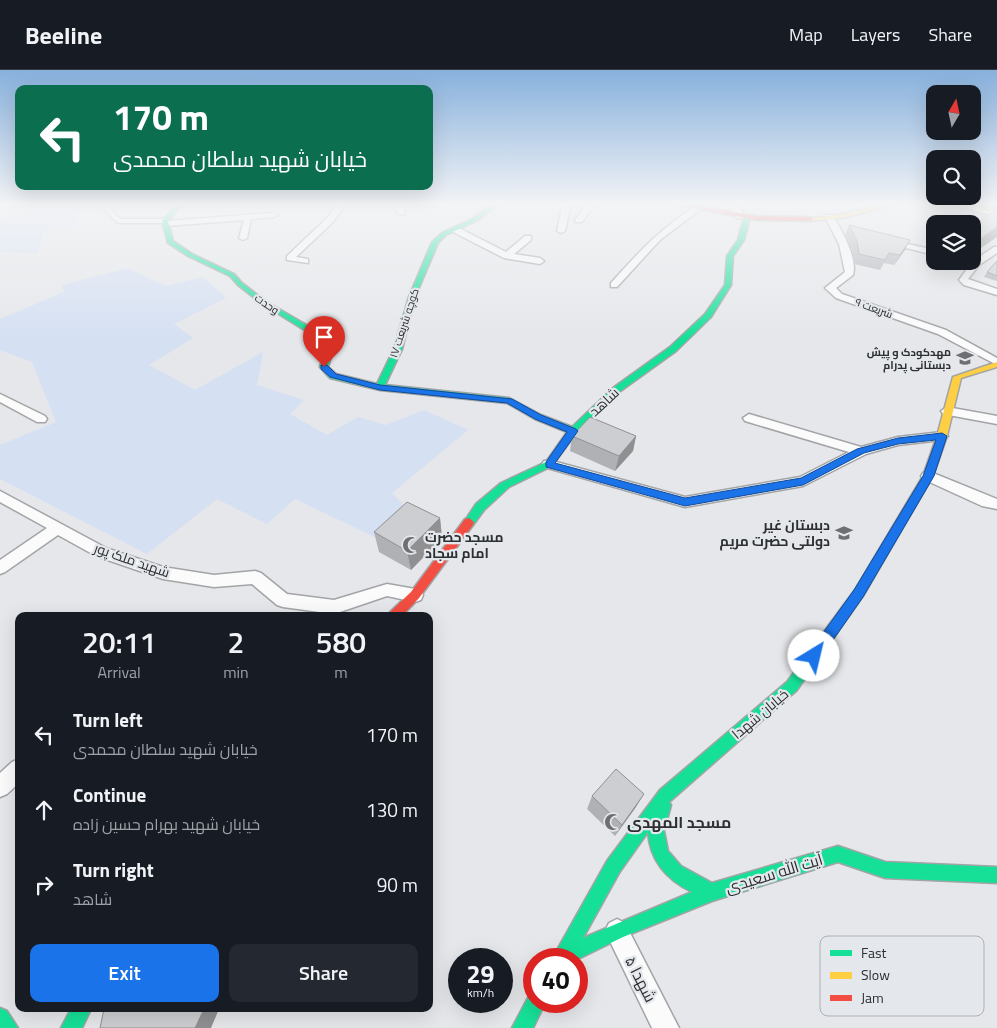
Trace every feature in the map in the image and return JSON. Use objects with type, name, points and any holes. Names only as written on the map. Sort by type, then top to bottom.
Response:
[{"type":"street","name":"وحدت","points":[[180,249],[232,275],[240,284],[263,302],[331,343],[324,367],[333,376],[380,387]]},
{"type":"street","points":[[300,249],[290,258],[305,261]]},
{"type":"street","name":"کوچه شریعت ۱۷","points":[[380,387],[398,349],[412,297],[432,249]]},
{"type":"street","points":[[493,249],[507,256],[540,261]]},
{"type":"street","points":[[507,256],[516,249]]},
{"type":"street","points":[[614,285],[647,249]]},
{"type":"street","name":"شاهد","points":[[398,612],[415,595],[480,507],[505,485],[549,464],[573,431],[616,390],[673,349],[708,316],[728,285],[730,256],[735,249]]},
{"type":"street","name":"شریعت ۹","points":[[846,249],[850,273],[830,288],[839,296],[942,332],[997,363]]},
{"type":"street","points":[[981,257],[997,249]]},
{"type":"street","points":[[968,270],[963,280],[997,292]]},
{"type":"street","name":"خیابان شهدا","points":[[567,948],[613,867],[665,795],[792,686],[859,594],[928,476],[942,436],[956,377],[997,363]]},
{"type":"street","points":[[380,387],[509,401],[538,417],[573,431]]},
{"type":"street","points":[[0,397],[41,420]]},
{"type":"street","points":[[947,411],[997,420]]},
{"type":"street","points":[[750,418],[861,451]]},
{"type":"street","points":[[549,464],[685,502],[803,481],[861,451],[898,441],[942,436]]},
{"type":"street","points":[[928,476],[987,502],[997,504]]},
{"type":"street","name":"شهید ملک پور","points":[[0,496],[101,552],[163,573],[214,581],[255,577],[283,600],[334,607],[387,590],[415,595]]},
{"type":"street","points":[[0,568],[58,528]]},
{"type":"street","points":[[0,787],[15,773]]},
{"type":"street","points":[[665,795],[656,834],[663,860],[681,880],[712,892]]},
{"type":"street","name":"آیت الله سعیدی","points":[[581,948],[616,931],[712,892],[838,854],[885,870],[997,875]]},
{"type":"street","name":"شهدا ۵","points":[[616,931],[666,1028]]},
{"type":"street","points":[[71,1028],[80,1012]]},
{"type":"street","points":[[522,1028],[530,1013]]},
{"type":"street","points":[[0,1018],[8,1028]]},
{"type":"shaded area","points":[[0,249],[39,249],[38,253],[0,252]]},
{"type":"shaded area","points":[[128,268],[166,286],[203,277],[226,298],[174,324],[193,338],[149,365],[195,390],[263,352],[257,385],[304,400],[290,414],[327,435],[358,417],[386,425],[424,410],[468,430],[392,493],[409,510],[381,540],[295,499],[267,524],[217,499],[147,554],[0,479],[0,445],[56,422],[32,362],[0,350],[0,319],[64,292],[62,285]]},
{"type":"building","points":[[858,249],[904,249],[900,255],[889,253],[885,260],[859,254]]},
{"type":"building","points":[[997,261],[997,276],[987,272]]},
{"type":"building","points":[[590,417],[636,436],[619,456],[572,436]]},
{"type":"building","points":[[407,502],[440,518],[407,551],[374,532]]},
{"type":"building","points":[[616,769],[644,794],[622,825],[592,796]]},
{"type":"building","points":[[103,1012],[203,1012],[195,1028],[100,1028]]},
{"type":"traffic: fast","points":[[180,249],[232,275],[240,284],[263,302],[331,343],[324,367],[333,376],[380,387],[509,401],[538,417],[573,431]]},
{"type":"traffic: fast","points":[[380,387],[398,349],[412,297],[432,249]]},
{"type":"traffic: fast","points":[[469,522],[480,507],[505,485],[549,464],[573,431],[616,390],[673,349],[708,315],[728,285],[730,256],[735,249]]},
{"type":"traffic: fast","points":[[567,948],[613,867],[665,795],[792,686],[833,629]]},
{"type":"traffic: fast","points":[[663,805],[656,831],[658,847],[662,857],[683,878],[712,892]]},
{"type":"traffic: fast","points":[[581,948],[712,892],[838,854],[885,870],[997,875]]},
{"type":"traffic: fast","points":[[71,1028],[80,1012]]},
{"type":"traffic: fast","points":[[522,1028],[530,1013]]},
{"type":"traffic: fast","points":[[0,1018],[8,1028]]},
{"type":"traffic: slow","points":[[833,629],[859,593],[928,476],[942,436],[957,377],[997,364]]},
{"type":"traffic: jam","points":[[398,612],[415,595],[469,522]]},
{"type":"place","name":"مهدکودک و پیش دبستانی پدرام","points":[[965,358]]},
{"type":"place","name":"دبستان غیر دولتی حضرت مریم","points":[[844,533]]},
{"type":"place","name":"مسجد حضرت امام سجاد","points":[[411,545]]},
{"type":"place","name":"مسجد المهدی","points":[[613,822]]},
{"type":"route","points":[[324,367],[333,376],[380,387],[509,401],[538,417],[573,431],[549,464],[685,502],[803,481],[861,451],[898,441],[942,436],[928,476],[859,594],[814,656]]}]
